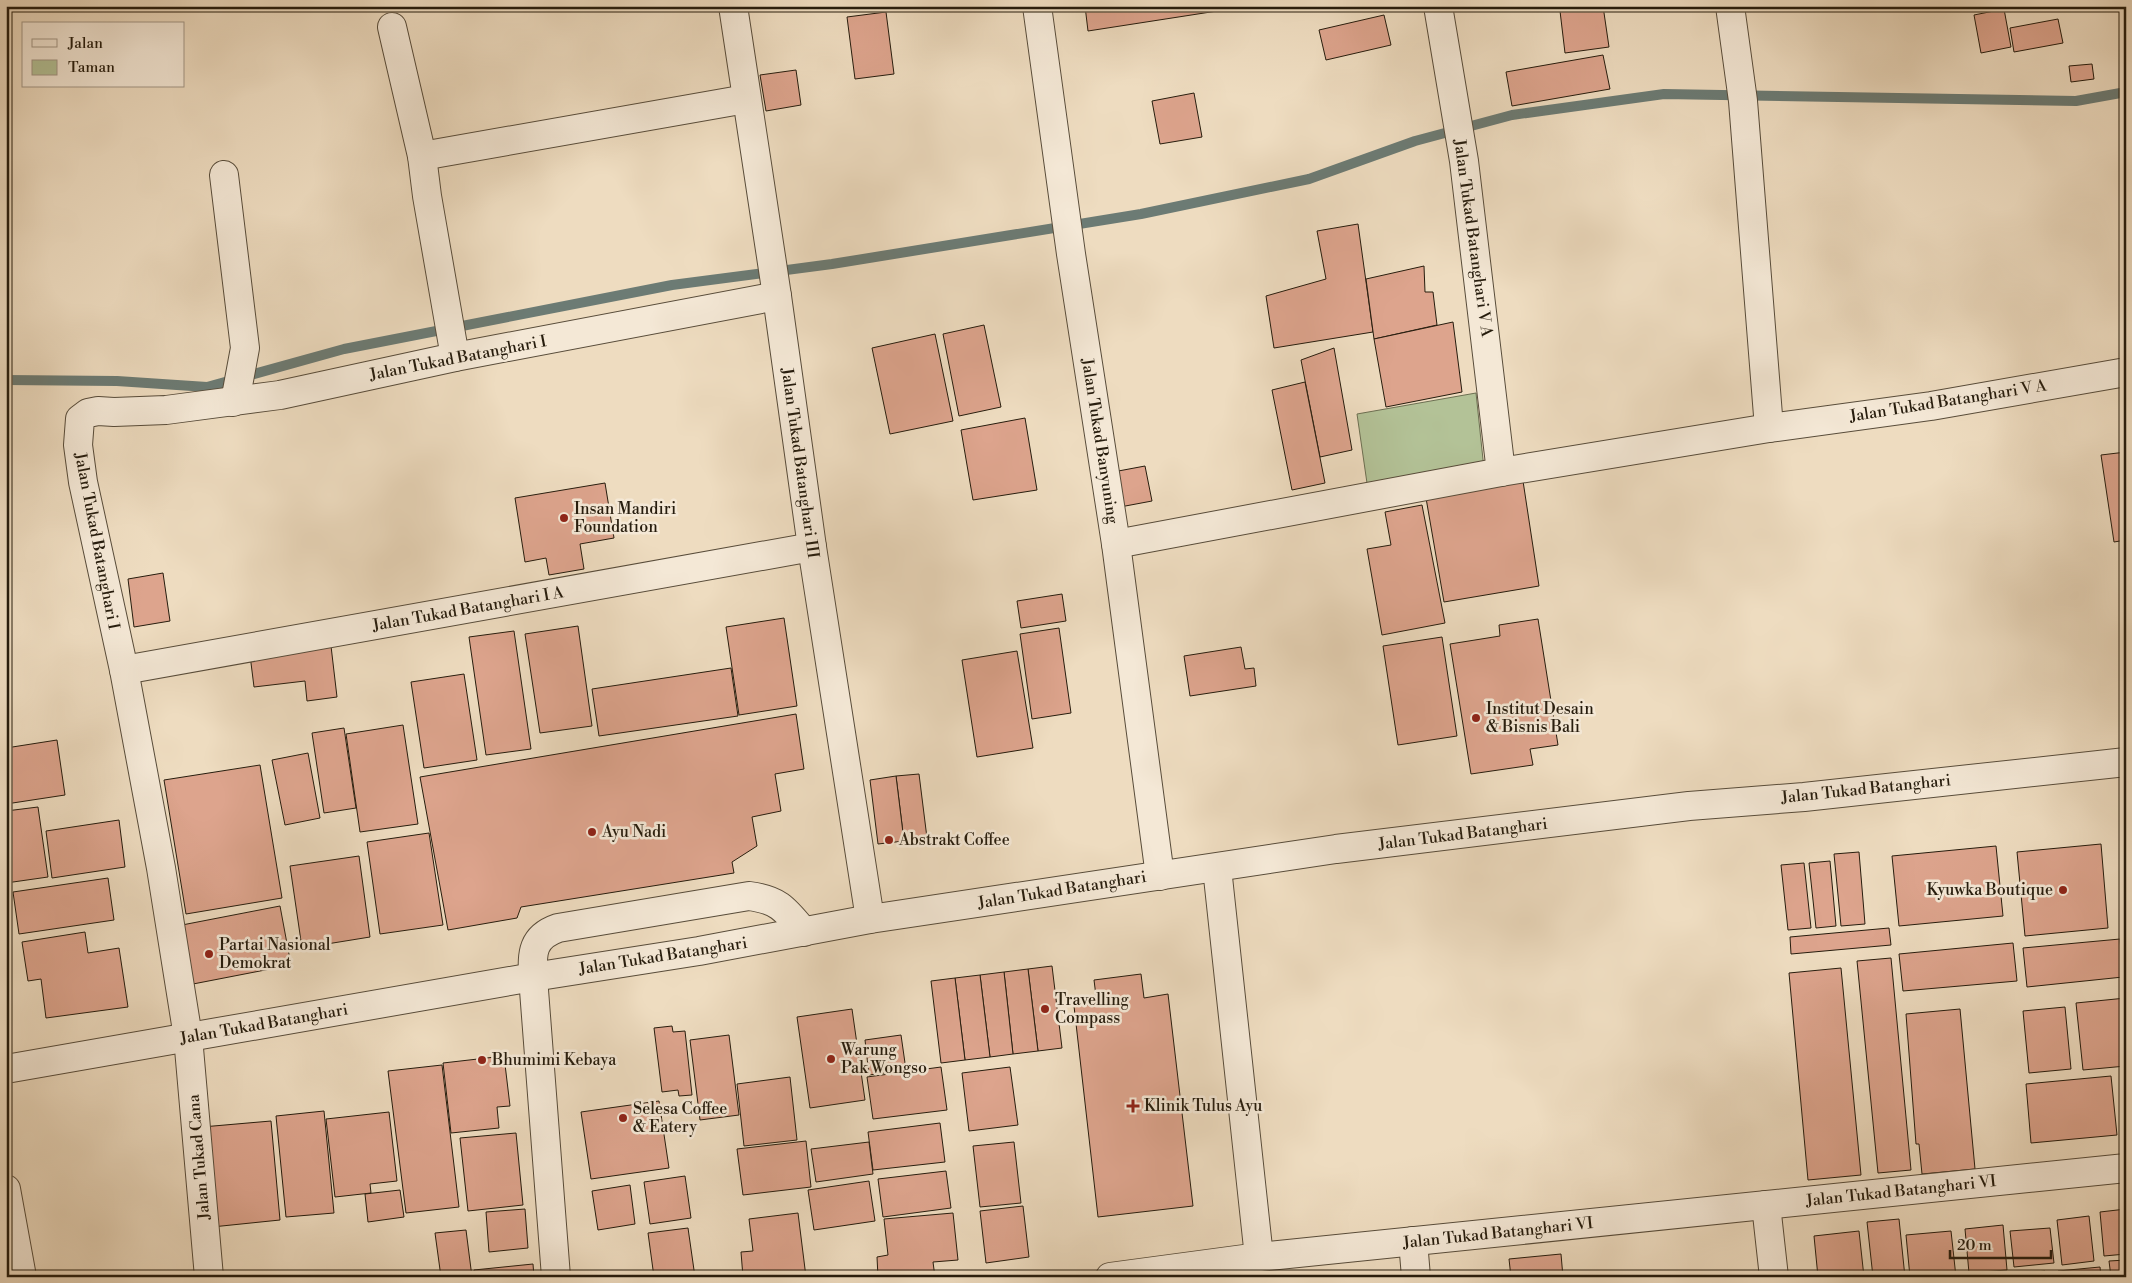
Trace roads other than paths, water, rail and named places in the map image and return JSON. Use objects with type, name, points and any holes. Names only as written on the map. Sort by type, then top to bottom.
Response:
[{"type":"street","name":"Jalan Tukad Batanghari III","points":[[733,6],[812,548],[870,919]]},
{"type":"street","name":"Jalan Tukad Banyuning","points":[[1038,6],[1061,187],[1116,544],[1160,876]]},
{"type":"street","name":"Jalan Tukad Batanghari V A","points":[[1438,6],[1464,161],[1501,472]]},
{"type":"street","points":[[1730,6],[1743,101],[1769,428]]},
{"type":"street","points":[[392,27],[422,156],[453,345]]},
{"type":"street","points":[[422,156],[746,99]]},
{"type":"street","points":[[224,176],[245,348],[235,396]]},
{"type":"street","name":"Jalan Tukad Batanghari I","points":[[188,1037],[161,868],[124,670],[83,482],[78,445],[80,419],[88,413],[98,411],[166,410],[235,396],[280,395],[453,345],[775,286]]},
{"type":"street","name":"Jalan Tukad Batanghari V A","points":[[1116,544],[1501,472],[1769,428],[1931,406],[2126,372]]},
{"type":"street","name":"Jalan Tukad Batanghari I A","points":[[124,670],[812,548]]},
{"type":"street","name":"Jalan Tukad Batanghari","points":[[6,1069],[533,977],[699,951],[870,919],[1336,849],[1689,806],[1804,797],[2126,762]]},
{"type":"street","points":[[1216,868],[1259,1257]]},
{"type":"street","points":[[556,1277],[533,977],[532,956],[536,943],[546,932],[558,928],[749,896],[767,898],[784,908],[804,932]]},
{"type":"street","name":"Jalan Tukad Cana","points":[[188,1037],[210,1277]]},
{"type":"street","name":"Jalan Tukad Batanghari VI","points":[[1110,1277],[1150,1274],[1259,1257],[2126,1168]]},
{"type":"street","points":[[6,1190],[22,1277]]},
{"type":"street","points":[[1766,1205],[1774,1277]]},
{"type":"street","points":[[1413,1241],[1416,1277]]},
{"type":"waterway","points":[[6,380],[117,381],[207,387],[344,349],[672,285],[832,264],[1141,214],[1309,179],[1415,141],[1512,115],[1664,94],[2076,101],[2126,92]]},
{"type":"place","name":"Insan Mandiri Foundation","points":[[564,518]]},
{"type":"place","name":"Institut Desain & Bisnis Bali","points":[[1476,718]]},
{"type":"place","name":"Ayu Nadi","points":[[592,832]]},
{"type":"place","name":"Abstrakt Coffee","points":[[889,840]]},
{"type":"place","name":"Kyuwka Boutique","points":[[2063,890]]},
{"type":"place","name":"Partai Nasional Demokrat","points":[[209,954]]},
{"type":"place","name":"Travelling Compass","points":[[1045,1009]]},
{"type":"place","name":"Warung Pak Wongso","points":[[831,1059]]},
{"type":"place","name":"Bhumimi Kebaya","points":[[482,1060]]},
{"type":"place","name":"Klinik Tulus Ayu","points":[[1133,1106]]},
{"type":"place","name":"Selesa Coffee & Eatery","points":[[623,1118]]}]
